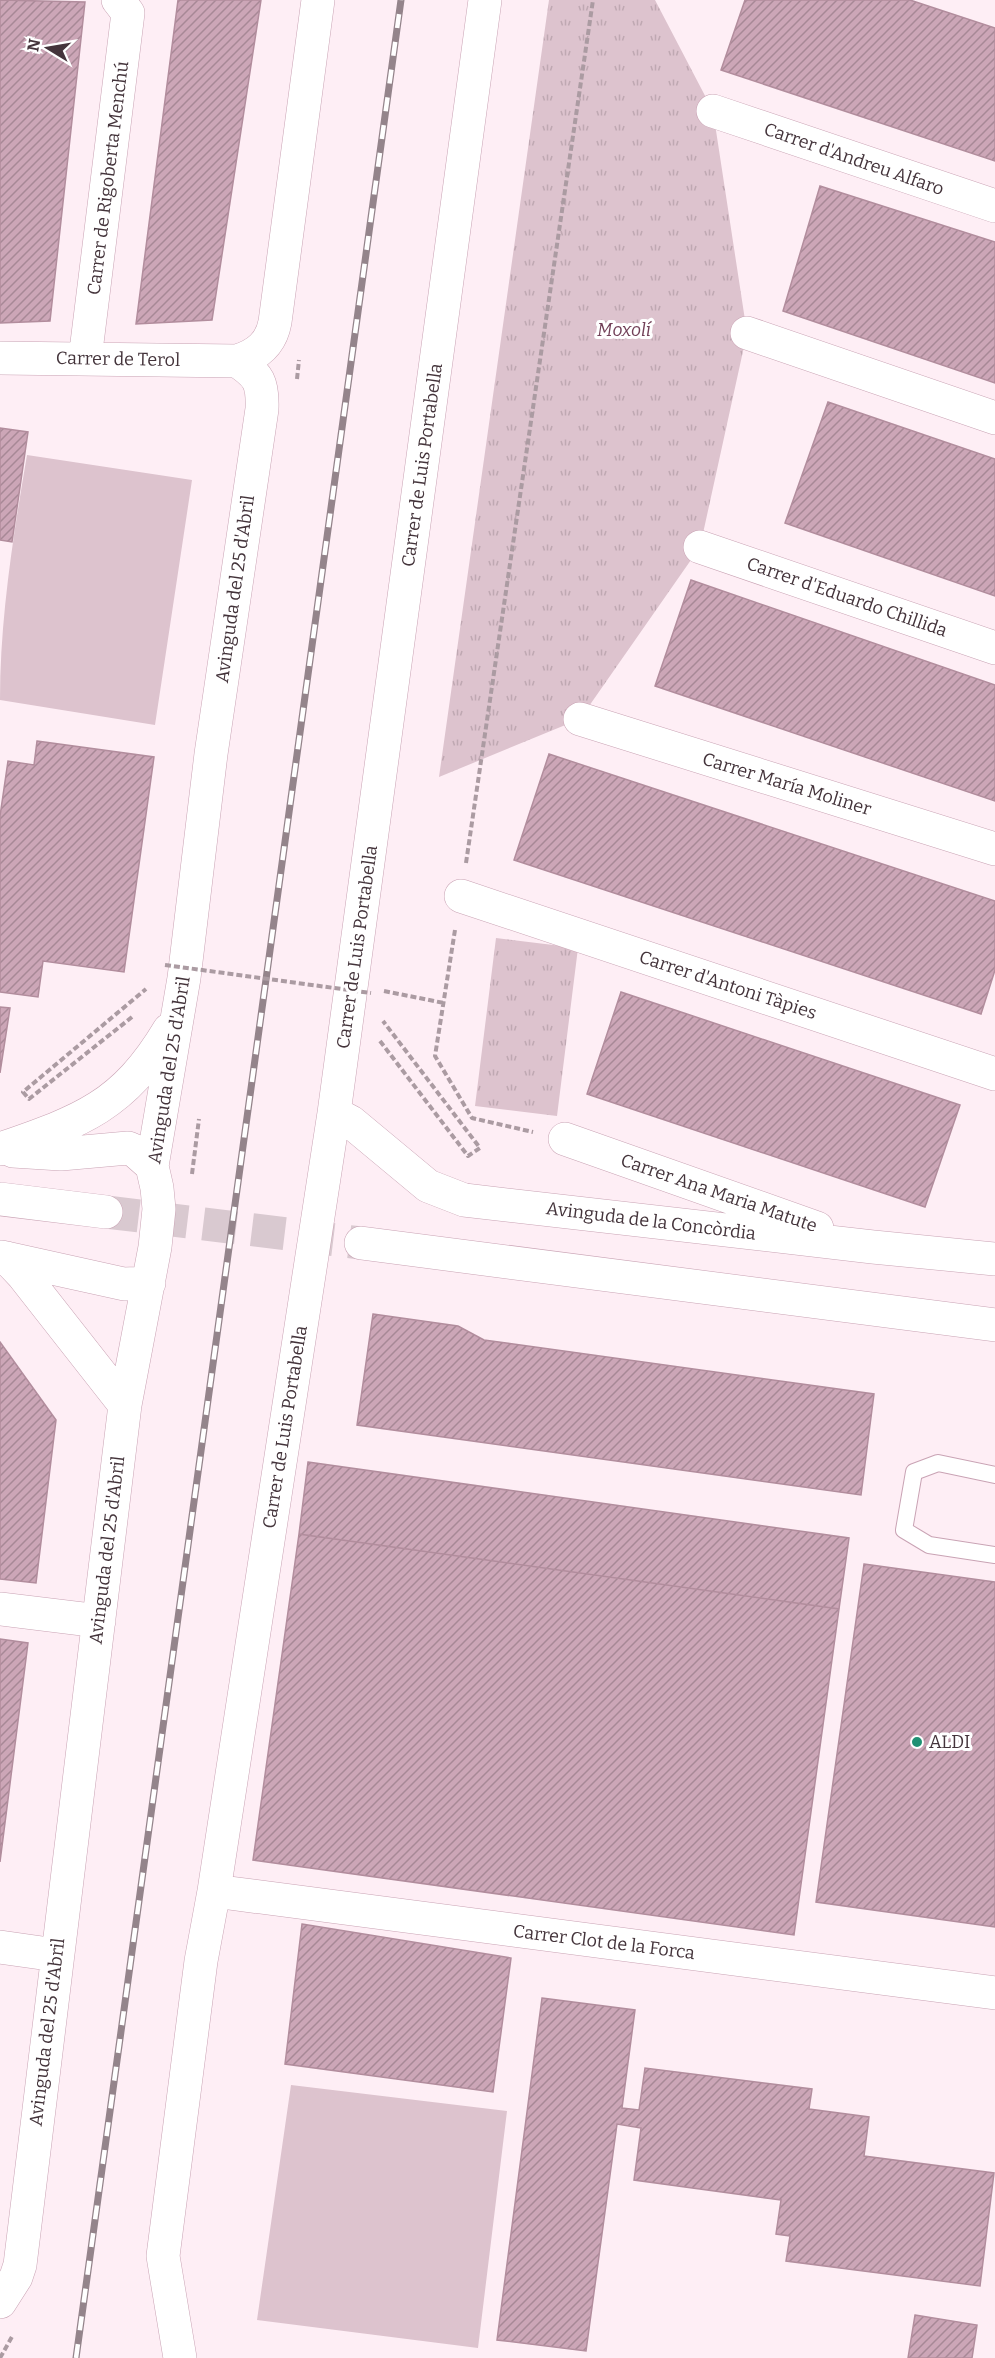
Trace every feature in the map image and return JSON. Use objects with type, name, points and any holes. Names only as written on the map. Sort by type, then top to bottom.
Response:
[{"type":"street","name":"Carrer de Rigoberta Menchú","points":[[85,358],[128,13],[118,0]]},
{"type":"street","points":[[237,361],[252,356],[261,349],[274,330],[318,0]]},
{"type":"street","name":"Carrer de Luis Portabella","points":[[180,2358],[163,2256],[201,1961],[214,1891],[334,1113],[485,0]]},
{"type":"street","name":"Carrer d'Andreu Alfaro","points":[[713,111],[995,206]]},
{"type":"street","points":[[747,333],[995,418]]},
{"type":"street","name":"Carrer de Terol","points":[[0,358],[237,361]]},
{"type":"street","name":"Avinguda del 25 d'Abril","points":[[5,2291],[20,2265],[56,1955],[125,1405],[149,1283],[159,1209],[152,1166],[178,1016],[211,753],[262,410],[263,394],[256,376],[237,361]]},
{"type":"street","name":"Carrer d'Eduardo Chillida","points":[[700,547],[995,648]]},
{"type":"street","name":"Carrer María Moliner","points":[[579,719],[995,849]]},
{"type":"street","name":"Carrer d'Antoni Tàpies","points":[[461,896],[995,1074]]},
{"type":"street","points":[[0,1149],[61,1128],[100,1108],[126,1088],[145,1067],[178,1016]]},
{"type":"street","name":"Avinguda de la Concòrdia","points":[[334,1113],[351,1122],[428,1185],[464,1200],[873,1247],[994,1255]]},
{"type":"street","name":"Carrer Ana Maria Matute","points":[[565,1139],[873,1247]]},
{"type":"street","points":[[0,1149],[61,1154],[128,1148],[152,1166]]},
{"type":"street","points":[[0,1198],[106,1212]]},
{"type":"street","points":[[361,1243],[995,1325]]},
{"type":"street","points":[[4,1258],[124,1284],[149,1283]]},
{"type":"street","points":[[4,1258],[23,1275],[125,1405]]},
{"type":"street","points":[[0,1609],[99,1621]]},
{"type":"street","name":"Carrer Clot de la Forca","points":[[214,1891],[995,1993]]},
{"type":"street","points":[[0,1947],[56,1955]]},
{"type":"lane","points":[[995,1475],[938,1463],[914,1472],[904,1530],[928,1545],[995,1555]]},
{"type":"path","points":[[565,1139],[472,1118],[435,1056],[461,896],[593,0]]},
{"type":"path","points":[[164,975],[165,965],[371,993],[370,1004]]},
{"type":"path","points":[[135,1016],[29,1099],[23,1092],[147,988]]},
{"type":"path","points":[[383,1000],[384,991],[444,1003]]},
{"type":"path","points":[[375,1034],[468,1156],[480,1148],[380,1017]]},
{"type":"green space","name":"Moxolí","points":[[549,0],[655,0],[713,111],[747,333],[700,547],[580,719],[439,777]]},
{"type":"green space","points":[[27,455],[192,480],[155,725],[0,700],[5,608]]},
{"type":"green space","points":[[496,938],[578,948],[557,1116],[475,1106]]},
{"type":"green space","points":[[291,2085],[507,2111],[478,2348],[257,2320]]},
{"type":"building","points":[[0,0],[85,2],[50,321],[0,323]]},
{"type":"building","points":[[178,0],[261,0],[212,320],[136,324]]},
{"type":"building","points":[[745,0],[910,0],[995,28],[995,161],[721,70]]},
{"type":"building","points":[[820,186],[995,242],[995,383],[783,311]]},
{"type":"building","points":[[828,402],[995,459],[995,596],[785,523]]},
{"type":"building","points":[[0,428],[28,432],[12,542],[0,540]]},
{"type":"building","points":[[691,580],[995,685],[995,801],[655,686]]},
{"type":"building","points":[[37,741],[154,757],[124,972],[43,961],[38,997],[0,992],[0,816],[8,761],[34,765]]},
{"type":"building","points":[[549,754],[995,901],[995,970],[981,1014],[514,860]]},
{"type":"building","points":[[621,992],[960,1105],[925,1207],[587,1094]]},
{"type":"building","points":[[0,1007],[10,1008],[0,1073]]},
{"type":"building","points":[[373,1314],[458,1326],[484,1340],[874,1394],[861,1495],[357,1425]]},
{"type":"building","points":[[0,1342],[56,1420],[36,1583],[0,1579]]},
{"type":"building","points":[[308,1462],[849,1538],[839,1609],[299,1534]]},
{"type":"building","points":[[299,1534],[839,1609],[794,1935],[253,1860]]},
{"type":"building","name":"ALDI","points":[[864,1564],[995,1582],[995,1927],[816,1902]]},
{"type":"building","points":[[0,1639],[28,1643],[0,1862]]},
{"type":"building","points":[[302,1924],[511,1958],[493,2092],[285,2064]]},
{"type":"building","points":[[542,1998],[635,2010],[622,2108],[639,2110],[645,2068],[812,2089],[809,2109],[869,2117],[864,2156],[994,2173],[980,2286],[786,2261],[790,2236],[776,2234],[781,2200],[634,2180],[641,2128],[617,2124],[586,2351],[497,2340]]},
{"type":"building","points":[[915,2315],[977,2325],[972,2358],[908,2358]]},
{"type":"tunnel","points":[[106,1212],[361,1243]]},
{"type":"railway","points":[[76,2358],[401,0]]},
{"type":"place","name":"ALDI","points":[[917,1742]]}]
